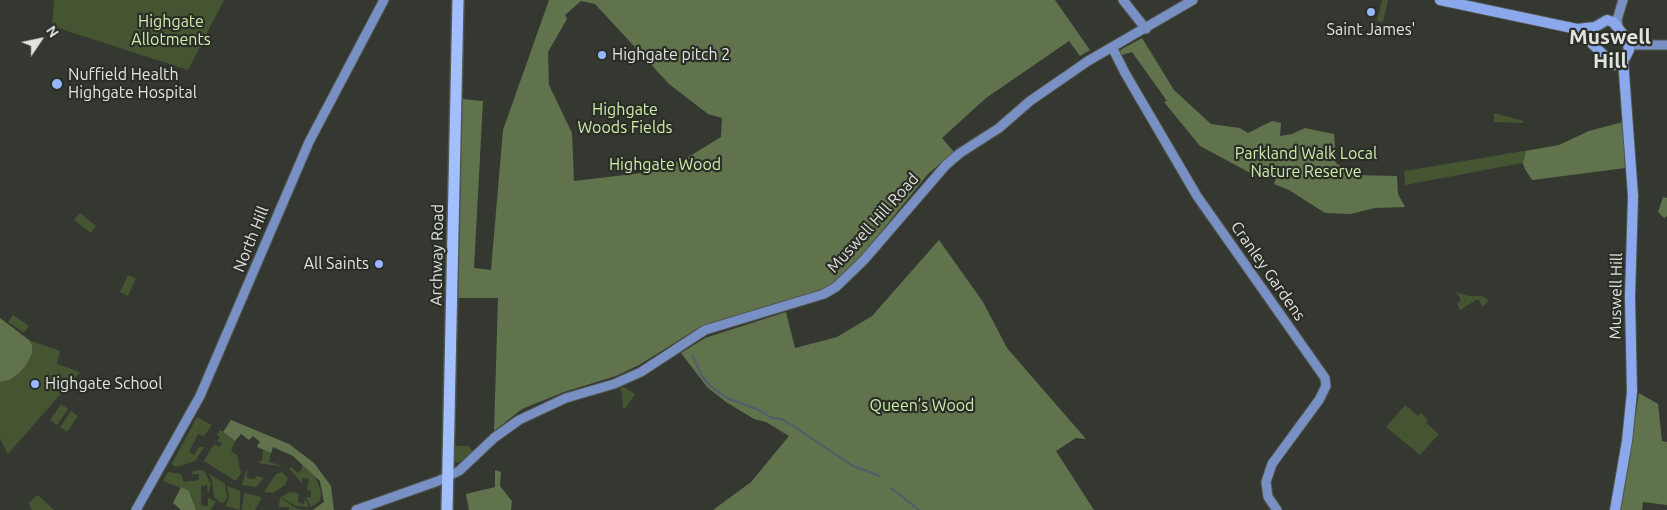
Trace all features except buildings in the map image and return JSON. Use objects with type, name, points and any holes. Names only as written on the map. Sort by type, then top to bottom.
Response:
[{"type":"highway","points":[[452,0],[457,13]]},
{"type":"highway","name":"Archway Road","points":[[447,510],[453,314],[458,0]]},
{"type":"main road","name":"North Hill","points":[[136,510],[200,396],[309,142],[384,0]]},
{"type":"main road","points":[[1123,0],[1146,29]]},
{"type":"main road","name":"Muswell Hill Road","points":[[356,510],[448,476],[466,465],[494,438],[531,413],[566,398],[614,384],[641,372],[705,330],[824,294],[836,287],[864,260],[946,165],[999,128],[1065,76],[1193,0]]},
{"type":"main road","points":[[1440,0],[1578,29],[1595,27],[1607,20],[1622,0]]},
{"type":"main road","points":[[1622,0],[1617,20],[1627,53]]},
{"type":"main road","points":[[1607,20],[1618,26]]},
{"type":"main road","points":[[1595,27],[1595,44]]},
{"type":"main road","name":"Muswell Hill","points":[[1578,29],[1612,61],[1624,81],[1628,98],[1633,196],[1630,297],[1632,392],[1627,441],[1615,510]]},
{"type":"main road","points":[[1612,61],[1644,46],[1667,45]]},
{"type":"main road","name":"Cranley Gardens","points":[[1112,47],[1125,74],[1197,196],[1325,378],[1326,386],[1320,400],[1272,464],[1266,482],[1268,497],[1277,510]]},
{"type":"main road","name":"Muswell Hill","points":[[1624,81],[1627,53]]},
{"type":"green space","name":"Highgate Allotments","points":[[54,0],[224,0],[188,70],[52,26]]},
{"type":"green space","name":"Highgate Wood","points":[[549,0],[1055,0],[1090,50],[1080,56],[1069,41],[986,98],[942,138],[954,152],[928,174],[846,275],[822,291],[700,327],[639,365],[616,376],[564,392],[522,409],[494,431],[498,298],[458,298],[462,99],[483,101],[474,268],[491,270],[503,130]],"holes":[[[581,1],[595,4],[669,84],[708,114],[722,118],[721,137],[685,159],[642,173],[574,181],[572,133],[549,85],[548,52],[567,19],[565,15]]]},
{"type":"green space","points":[[1382,0],[1388,0],[1383,22],[1377,21]]},
{"type":"green space","name":"Parkland Walk Local Nature Reserve","points":[[1142,38],[1174,90],[1211,124],[1240,128],[1248,133],[1272,121],[1281,123],[1280,136],[1292,134],[1305,128],[1334,134],[1336,163],[1353,175],[1397,176],[1398,194],[1405,207],[1375,208],[1351,214],[1325,213],[1289,190],[1274,184],[1277,175],[1262,169],[1258,177],[1200,146],[1164,102],[1167,101],[1132,52],[1122,55],[1120,51],[1122,49]]},
{"type":"green space","points":[[1494,113],[1524,121],[1523,123],[1494,122]]},
{"type":"green space","name":"Parkland Walk Local Nature Reserve","points":[[1623,122],[1625,168],[1532,180],[1525,169],[1523,163],[1526,151],[1559,145],[1589,131]]},
{"type":"green space","name":"Parkland Walk Local Nature Reserve","points":[[1589,131],[1625,168],[1532,180],[1522,163],[1405,185],[1404,171],[1559,145]]},
{"type":"green space","points":[[1663,197],[1667,198],[1667,216],[1664,218],[1658,212]]},
{"type":"green space","points":[[80,213],[96,226],[91,233],[74,220]]},
{"type":"green space","name":"Queen’s Wood","points":[[939,240],[983,302],[1007,348],[1086,439],[1076,438],[1056,451],[1094,510],[713,510],[751,482],[789,436],[766,422],[754,419],[726,402],[707,387],[681,353],[705,338],[786,312],[795,348],[837,337],[872,316]]},
{"type":"green space","points":[[128,275],[136,278],[128,296],[120,292]]},
{"type":"green space","points":[[1456,292],[1468,296],[1482,296],[1489,300],[1483,307],[1478,299],[1460,310],[1457,304],[1461,300]]},
{"type":"green space","points":[[13,315],[29,326],[24,333],[8,322]]},
{"type":"green space","points":[[0,318],[29,340],[32,345],[32,353],[26,365],[19,373],[9,380],[0,382]]},
{"type":"green space","name":"Highgate School","points":[[0,321],[28,340],[60,351],[57,364],[80,372],[8,454],[0,438]]},
{"type":"green space","points":[[624,387],[635,394],[625,409],[623,408],[620,388]]},
{"type":"green space","points":[[1639,393],[1658,404],[1662,441],[1667,442],[1667,505],[1643,502],[1642,510],[1621,510]]},
{"type":"green space","points":[[61,404],[68,409],[57,425],[50,420]]},
{"type":"green space","points":[[1405,405],[1418,416],[1421,413],[1428,420],[1426,423],[1439,434],[1420,455],[1386,427]]},
{"type":"green space","points":[[71,411],[78,416],[67,432],[60,427]]},
{"type":"green space","points":[[197,417],[212,425],[204,436],[198,434],[189,452],[194,455],[199,447],[204,447],[195,461],[180,466],[173,466],[172,463]]},
{"type":"green space","points":[[231,420],[289,444],[314,463],[331,486],[334,510],[313,510],[324,502],[320,481],[293,456],[273,447],[271,453],[259,448],[257,446],[260,442],[253,436],[249,440],[241,434],[235,441],[223,432]]},
{"type":"green space","points":[[220,430],[235,441],[231,451],[237,455],[241,473],[236,481],[204,461],[215,444],[219,447],[222,444],[217,441],[220,437],[217,435]]},
{"type":"green space","points":[[455,446],[468,446],[473,451],[460,462],[454,462]]},
{"type":"green space","points":[[263,450],[271,453],[269,462],[285,467],[258,463],[262,460]]},
{"type":"green space","points":[[302,463],[315,475],[321,492],[320,501],[311,507],[306,497],[311,497],[311,491],[307,490],[309,479],[302,478],[302,483],[289,469],[291,467],[298,473],[302,469]]},
{"type":"green space","points":[[247,468],[247,478],[255,479],[256,476],[264,478],[256,487],[242,485]]},
{"type":"green space","points":[[495,470],[501,472],[500,486],[512,501],[511,510],[469,510],[466,494],[495,487]]},
{"type":"green space","points":[[193,471],[204,471],[211,484],[208,494],[207,485],[201,486],[201,506],[208,506],[208,498],[216,502],[210,510],[196,510],[189,491],[163,481],[168,472],[181,474],[184,482],[199,480],[199,474],[192,474]]},
{"type":"green space","points":[[282,472],[288,478],[285,485],[273,493],[264,492],[276,474]]},
{"type":"green space","points":[[208,473],[225,484],[227,497],[225,502],[221,503],[214,497],[212,480]]},
{"type":"green space","points":[[227,486],[240,491],[240,510],[226,506],[229,497]]},
{"type":"green space","points":[[181,487],[189,491],[196,510],[181,510],[173,503]]},
{"type":"green space","points":[[289,492],[299,493],[298,503],[304,504],[305,498],[309,507],[296,506],[281,497]]},
{"type":"green space","points":[[244,493],[262,497],[255,510],[242,510]]},
{"type":"green space","points":[[38,495],[54,510],[32,510],[28,503]]},
{"type":"green space","points":[[280,497],[297,509],[312,510],[289,510],[289,507],[279,507]]},
{"type":"waterway","points":[[693,356],[701,375],[711,387],[729,399],[757,409],[772,418],[782,419],[789,424]]},
{"type":"waterway","points":[[792,425],[851,465],[880,476]]},
{"type":"waterway","points":[[891,488],[919,510]]},
{"type":"place","name":"Saint James'","points":[[1371,12]]},
{"type":"place","name":"Highgate pitch 2","points":[[602,55]]},
{"type":"place","name":"Nuffield Health Highgate Hospital","points":[[57,84]]},
{"type":"place","name":"All Saints","points":[[379,264]]},
{"type":"place","name":"Highgate School","points":[[35,384]]},
{"type":"district","name":"Muswell Hill","points":[[1610,49]]},
{"type":"park label","name":"Highgate Woods Fields","points":[[625,119]]}]
